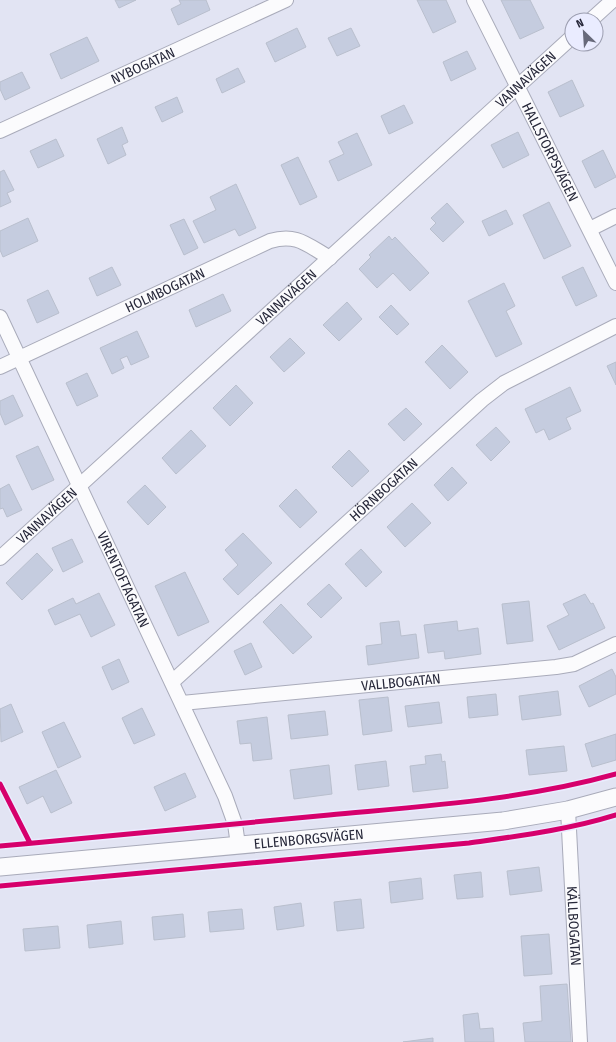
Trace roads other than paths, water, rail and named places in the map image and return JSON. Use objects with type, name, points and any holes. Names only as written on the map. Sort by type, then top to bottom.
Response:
[{"type":"street","name":"NYBOGATAN","points":[[0,131],[286,0]]},
{"type":"street","name":"HALLSTORPSVÄGEN","points":[[474,0],[616,283]]},
{"type":"street","points":[[600,12],[613,0]]},
{"type":"street","name":"VANNAVÄGEN","points":[[0,558],[564,44]]},
{"type":"street","points":[[590,229],[616,216]]},
{"type":"street","name":"HOLMBOGATAN","points":[[0,367],[263,245],[284,237],[296,239],[330,258]]},
{"type":"street","name":"VIRENTOFTAGATAN","points":[[0,317],[226,796],[235,824],[238,845]]},
{"type":"street","name":"HÖRNBOGATAN","points":[[172,682],[482,400],[504,383],[616,326]]},
{"type":"street","name":"VALLBOGATAN","points":[[182,703],[556,667],[574,664],[616,644]]},
{"type":"street","name":"ELLENBORGSVÄGEN","points":[[0,867],[502,821],[568,810],[616,797]]},
{"type":"street","name":"KÄLLBOGATAN","points":[[568,810],[580,1042]]}]
